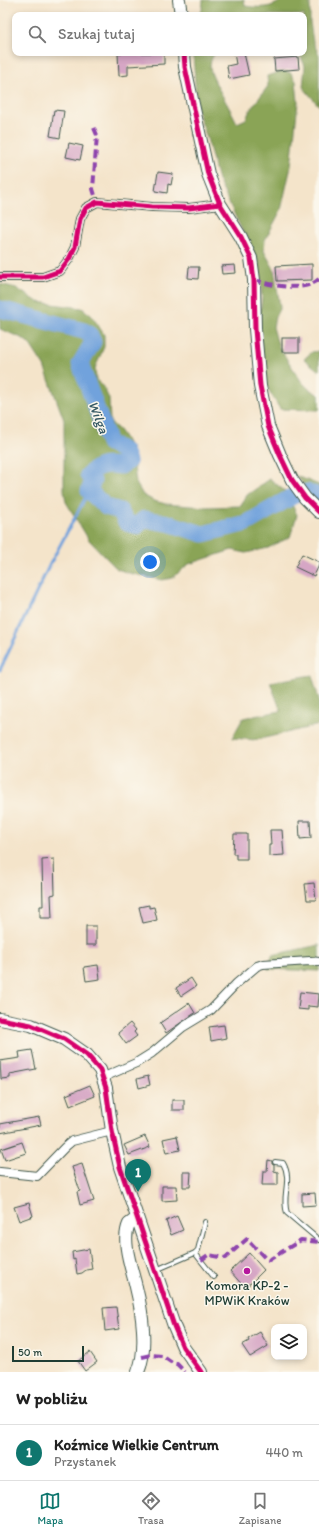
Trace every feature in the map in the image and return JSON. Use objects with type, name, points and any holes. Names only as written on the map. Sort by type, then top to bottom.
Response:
[{"type":"street","points":[[179,0],[181,12]]},
{"type":"street","points":[[184,56],[185,67],[204,161],[220,204],[241,237],[251,258],[254,280],[255,329],[260,386],[268,426],[292,480],[305,498],[319,512]]},
{"type":"street","points":[[0,277],[43,277],[60,271],[69,259],[75,247],[80,219],[86,208],[98,202],[152,207],[188,208],[220,204]]},
{"type":"street","points":[[104,1076],[136,1063],[152,1053],[183,1026],[211,1010],[237,983],[257,966],[263,964],[310,961],[319,962]]},
{"type":"street","points":[[0,1019],[31,1025],[64,1039],[91,1058],[104,1076],[112,1131],[120,1167],[174,1326],[183,1347],[201,1372]]},
{"type":"street","points":[[0,1172],[37,1176],[64,1147],[72,1141],[112,1131]]},
{"type":"street","points":[[137,1218],[129,1224],[125,1237],[142,1317],[143,1345],[141,1365],[138,1372]]},
{"type":"lane","points":[[275,1162],[283,1163],[288,1173],[288,1186],[285,1198],[286,1213],[319,1240]]},
{"type":"lane","points":[[155,1270],[195,1253],[198,1250],[205,1222]]},
{"type":"lane","points":[[195,1253],[214,1277]]},
{"type":"green space","points":[[203,0],[244,0],[245,6],[259,7],[274,5],[281,0],[310,0],[310,22],[313,42],[319,55],[319,106],[303,87],[305,66],[301,57],[297,56],[307,56],[307,12],[200,12]]},
{"type":"green space","points":[[193,56],[213,56],[210,67],[211,72],[237,123],[246,119],[250,110],[268,86],[267,76],[283,71],[291,73],[296,81],[298,102],[291,166],[281,210],[265,240],[264,251],[274,269],[280,307],[275,317],[273,327],[279,347],[301,381],[309,389],[319,395],[319,410],[280,409],[264,382],[258,330],[262,298],[261,276],[255,257],[218,180],[207,138],[197,110]]},
{"type":"green space","points":[[0,284],[16,288],[38,302],[82,308],[91,315],[98,325],[104,335],[104,347],[95,368],[96,379],[104,388],[109,399],[110,422],[119,430],[132,449],[136,483],[143,495],[154,501],[166,504],[204,507],[241,506],[247,495],[270,479],[286,492],[297,515],[290,537],[268,548],[246,553],[232,550],[189,564],[172,578],[162,580],[117,569],[89,540],[66,502],[64,490],[64,420],[44,366],[31,346],[24,339],[0,329]]},
{"type":"green space","points":[[319,351],[319,371],[304,359],[312,352]]},
{"type":"green space","points":[[297,476],[319,485],[319,500],[310,493]]},
{"type":"green space","points":[[312,675],[319,700],[319,725],[256,740],[232,738],[243,718],[281,711],[270,682]]},
{"type":"green space","points":[[319,945],[319,971],[268,969],[272,955]]},
{"type":"building","points":[[118,56],[164,56],[164,64],[128,66],[128,75],[119,76]]},
{"type":"building","points":[[235,56],[245,56],[249,75],[229,79],[227,66],[236,64]]},
{"type":"building","points":[[298,57],[299,69],[275,71],[274,59]]},
{"type":"building","points":[[54,110],[64,111],[60,138],[50,136]]},
{"type":"building","points":[[69,143],[83,146],[80,160],[66,157]]},
{"type":"building","points":[[158,172],[173,174],[171,185],[168,184],[167,193],[155,191]]},
{"type":"building","points":[[312,264],[312,280],[277,281],[276,266]]},
{"type":"building","points":[[235,265],[236,273],[222,274],[221,266]]},
{"type":"building","points":[[189,267],[199,267],[198,279],[188,278]]},
{"type":"building","points":[[282,338],[299,338],[299,352],[282,352]]},
{"type":"building","points":[[302,554],[319,562],[314,576],[295,567]]},
{"type":"building","points":[[299,821],[310,821],[311,838],[300,839]]},
{"type":"building","points":[[270,830],[282,830],[284,855],[269,856],[269,845],[271,845]]},
{"type":"building","points":[[234,834],[247,834],[247,859],[236,859],[236,854],[233,854]]},
{"type":"building","points":[[54,859],[55,894],[51,895],[52,918],[40,918],[40,906],[43,906],[42,860]]},
{"type":"building","points":[[314,883],[316,900],[307,900],[305,884]]},
{"type":"building","points":[[149,905],[149,908],[154,907],[157,920],[143,923],[139,907]]},
{"type":"building","points":[[86,926],[96,926],[96,945],[86,945]]},
{"type":"building","points":[[98,965],[100,979],[86,981],[84,967]]},
{"type":"building","points":[[191,978],[196,986],[181,996],[176,988]]},
{"type":"building","points":[[300,992],[319,994],[318,1007],[308,1006],[308,1010],[298,1009]]},
{"type":"building","points":[[189,1003],[195,1013],[166,1033],[160,1023]]},
{"type":"building","points":[[130,1023],[136,1030],[134,1032],[137,1036],[126,1044],[118,1033]]},
{"type":"building","points":[[224,1025],[226,1038],[211,1041],[209,1027]]},
{"type":"building","points":[[32,1050],[36,1069],[10,1074],[10,1078],[1,1079],[0,1061],[20,1058],[19,1052]]},
{"type":"building","points":[[148,1076],[150,1085],[139,1088],[137,1079]]},
{"type":"building","points":[[90,1085],[95,1096],[70,1106],[66,1095]]},
{"type":"building","points":[[172,1100],[184,1100],[184,1110],[172,1110]]},
{"type":"building","points":[[39,1117],[41,1125],[0,1133],[0,1124]]},
{"type":"building","points":[[145,1136],[150,1147],[129,1155],[124,1145]]},
{"type":"building","points":[[177,1136],[180,1150],[166,1153],[163,1139]]},
{"type":"building","points":[[22,1142],[26,1153],[5,1160],[1,1149]]},
{"type":"building","points":[[268,1160],[272,1161],[274,1171],[278,1172],[278,1185],[262,1185],[263,1171],[267,1171]]},
{"type":"building","points":[[82,1164],[94,1201],[80,1205],[77,1192],[80,1191],[72,1167]]},
{"type":"building","points":[[183,1172],[191,1172],[190,1187],[183,1187]]},
{"type":"building","points":[[162,1186],[176,1186],[177,1200],[162,1201]]},
{"type":"building","points":[[315,1193],[316,1205],[302,1206],[302,1194]]},
{"type":"building","points":[[29,1203],[33,1216],[19,1221],[14,1207]]},
{"type":"building","points":[[177,1216],[183,1230],[171,1235],[166,1221]]},
{"type":"building","points":[[89,1249],[92,1269],[77,1274],[75,1259],[73,1260],[72,1252]]},
{"type":"building","name":"Komora KP-2 - MPWiK Kraków","points":[[249,1253],[264,1270],[251,1283],[244,1287],[230,1271]]},
{"type":"building","points":[[116,1307],[119,1329],[105,1331],[103,1308]]},
{"type":"building","points":[[260,1332],[268,1346],[250,1357],[242,1345],[249,1341],[248,1339]]},
{"type":"building","points":[[90,1352],[97,1362],[85,1371],[78,1361]]},
{"type":"waterway","name":"Wilga","points":[[0,309],[84,331],[90,335],[93,342],[80,364],[109,443],[124,451],[128,461],[121,466],[103,466],[92,471],[88,475],[93,481],[89,491],[106,507],[120,511],[126,522],[137,526],[144,519],[168,523],[203,534],[247,523],[293,496]]},
{"type":"waterway","points":[[0,670],[49,566],[89,491]]},
{"type":"waterway","name":"Wilga","points":[[307,492],[319,496]]},
{"type":"marked path","points":[[94,128],[97,135],[93,189],[97,202]]},
{"type":"marked path","points":[[254,280],[278,286],[297,287],[305,286],[319,279]]},
{"type":"marked path","points":[[201,1260],[208,1255],[225,1258],[247,1239],[266,1259],[269,1260],[301,1240],[319,1242]]},
{"type":"marked path","points":[[142,1357],[151,1355],[162,1356],[172,1363],[177,1364],[185,1372]]},
{"type":"cycle path","points":[[184,56],[185,67],[208,174],[220,204],[241,237],[251,258],[254,280],[255,329],[260,386],[268,426],[292,480],[305,498],[319,512]]},
{"type":"cycle path","points":[[0,277],[43,277],[60,271],[69,259],[75,247],[80,219],[86,208],[97,202],[152,207],[189,208],[220,204]]},
{"type":"cycle path","points":[[0,1019],[31,1025],[64,1039],[87,1055],[100,1070],[106,1088],[112,1131],[120,1167],[174,1326],[183,1347],[201,1372]]},
{"type":"place","name":"Koźmice Wielkie Centrum","points":[[138,1192]]},
{"type":"place","name":"Komora KP-2 - MPWiK Kraków","points":[[247,1271]]}]
